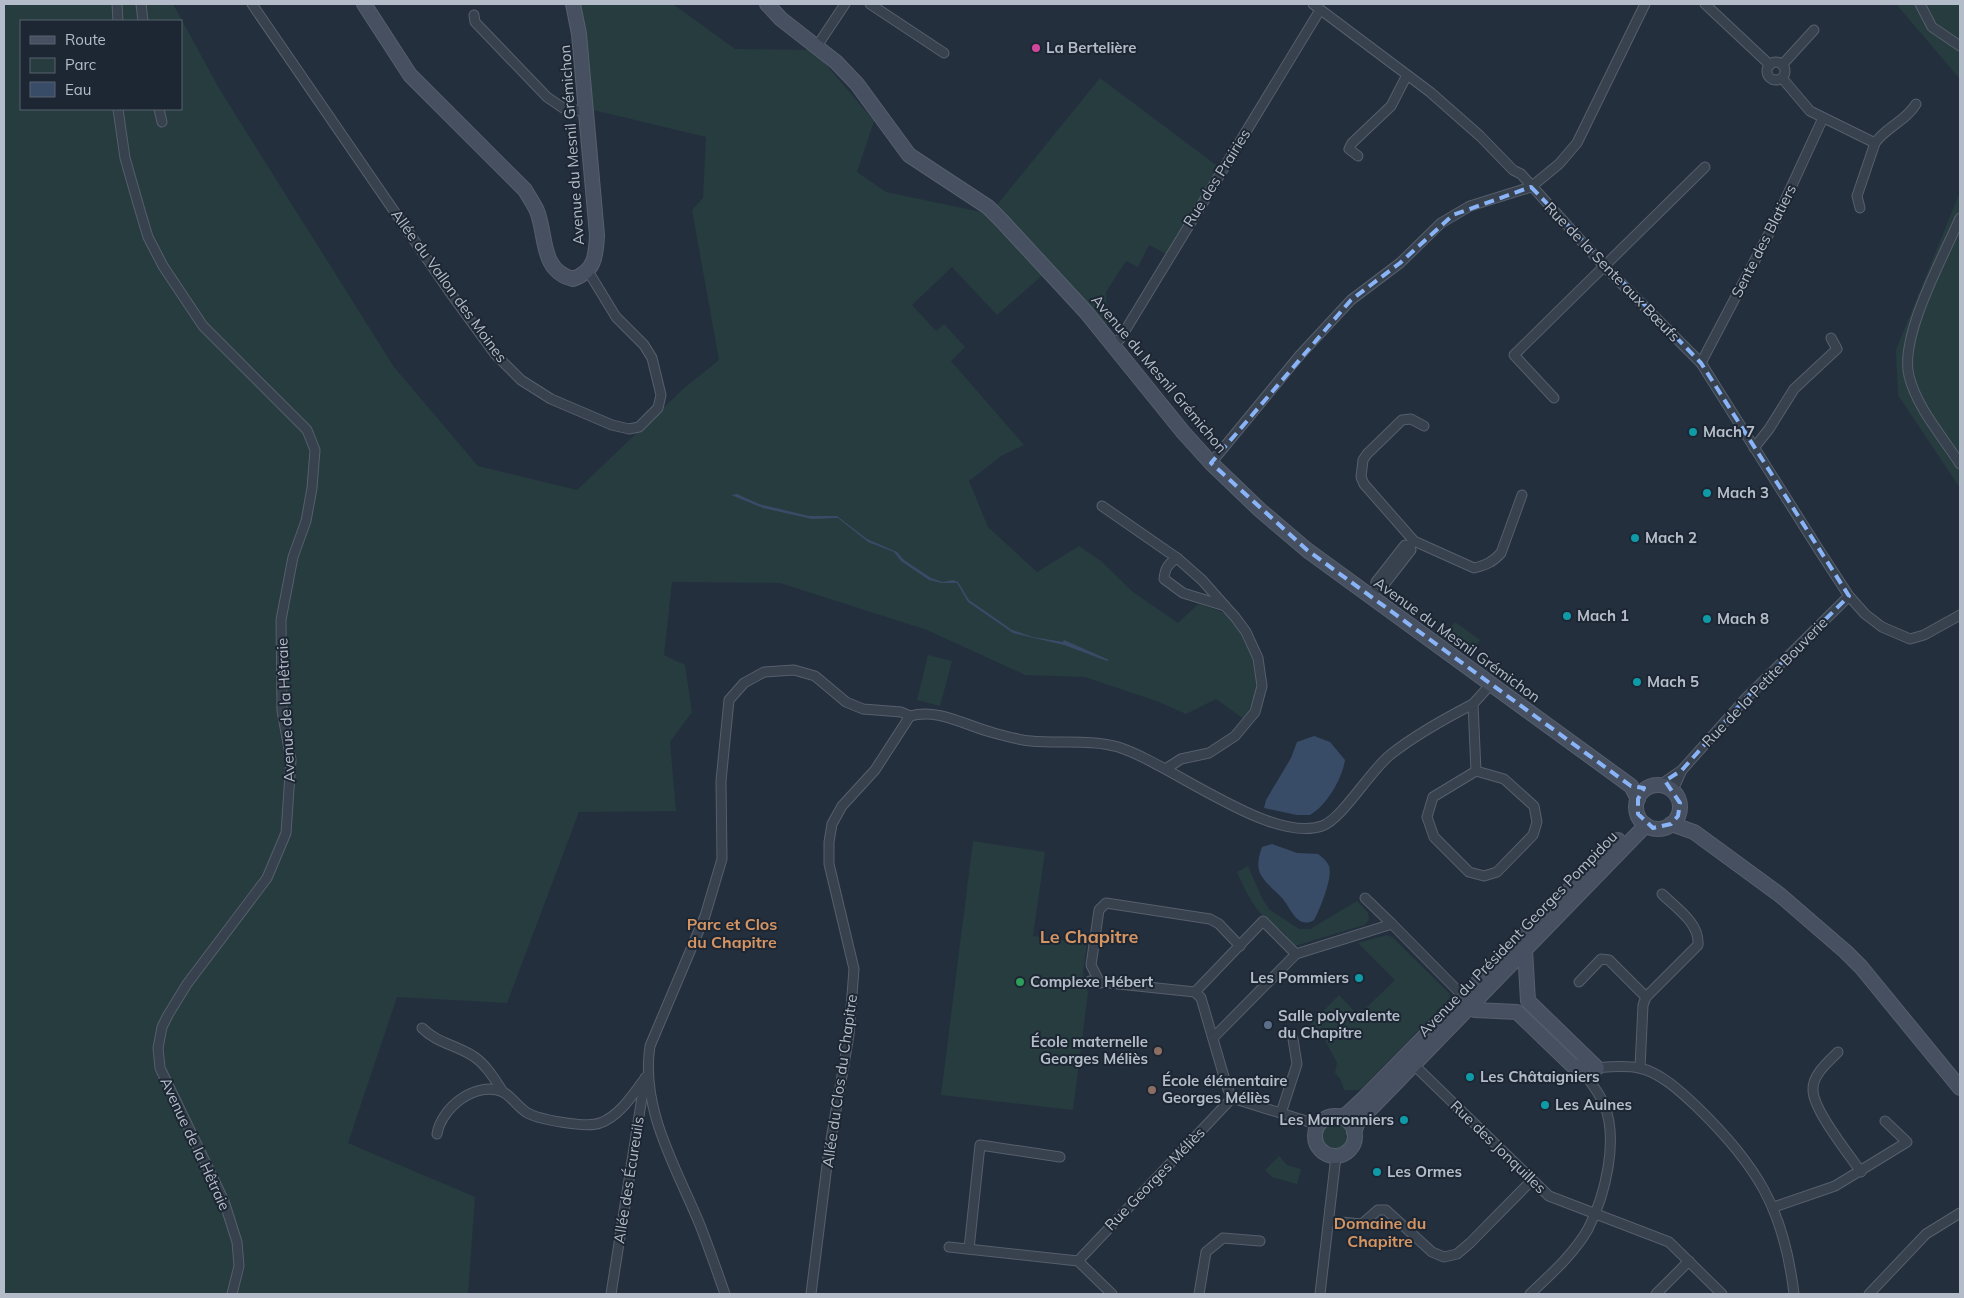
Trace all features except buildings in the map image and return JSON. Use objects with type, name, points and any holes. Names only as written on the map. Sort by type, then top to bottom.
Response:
[{"type":"street","points":[[117,4],[118,20]]},
{"type":"street","points":[[141,4],[143,20]]},
{"type":"street","name":"Allée du Vallon des Moines","points":[[252,4],[449,291],[495,354],[521,380],[551,399],[612,425],[629,429],[639,426],[658,408],[661,395],[652,358],[644,345],[616,317],[588,271]]},
{"type":"street","points":[[364,4],[410,75],[525,190],[537,212],[552,266],[561,276],[572,279],[588,271]]},
{"type":"street","name":"Avenue du Mesnil Grémichon","points":[[573,4],[579,34],[597,235],[596,258],[588,271]]},
{"type":"street","name":"Avenue du Mesnil Grémichon","points":[[767,4],[781,19],[836,62],[857,84],[909,155],[988,207],[1074,298],[1183,432],[1211,463],[1260,510],[1307,550],[1374,591],[1490,684],[1631,786],[1638,800]]},
{"type":"street","points":[[817,46],[845,4]]},
{"type":"street","points":[[870,4],[944,53]]},
{"type":"street","name":"Rue de la Sente aux Bœufs","points":[[1313,4],[1430,92],[1480,136],[1514,170],[1521,174],[1604,266],[1701,363],[1849,596],[1865,614],[1882,627],[1910,639],[1924,635],[1960,615]]},
{"type":"street","points":[[1211,463],[1300,355],[1351,300],[1400,263],[1441,223],[1453,215],[1470,206],[1531,187],[1559,164],[1577,143],[1645,4]]},
{"type":"street","points":[[1705,4],[1770,65]]},
{"type":"street","points":[[1920,4],[1932,26],[1960,46]]},
{"type":"street","name":"Rue des Prairies","points":[[1113,344],[1120,339],[1320,10]]},
{"type":"street","points":[[474,15],[475,22],[547,96],[563,108],[586,112]]},
{"type":"street","points":[[1782,65],[1814,30]]},
{"type":"street","points":[[1776,62],[1782,65],[1785,70],[1782,78],[1774,80],[1770,77],[1767,70],[1770,65],[1776,62]]},
{"type":"street","points":[[1358,156],[1350,149],[1352,143],[1390,106],[1406,75]]},
{"type":"street","points":[[1782,78],[1810,111],[1875,143]]},
{"type":"street","points":[[1860,208],[1857,196],[1875,143],[1880,136],[1911,114],[1916,104]]},
{"type":"street","name":"Avenue de la Hêtraie","points":[[118,110],[126,158],[139,207],[148,237],[163,266],[203,326],[307,430],[315,450],[306,521],[293,557],[281,620],[282,711],[291,760],[286,833],[267,878],[187,984],[168,1015],[162,1027],[158,1048],[160,1068],[224,1201],[238,1242],[239,1266],[232,1294]]},
{"type":"street","points":[[159,110],[162,122]]},
{"type":"street","name":"Sente des Blatiers","points":[[1701,363],[1776,220],[1823,118]]},
{"type":"street","points":[[1554,398],[1514,355],[1705,167]]},
{"type":"street","points":[[1960,218],[1914,324],[1907,347],[1908,374],[1916,396],[1960,464]]},
{"type":"street","points":[[1754,448],[1770,429],[1794,389],[1836,349],[1831,338]]},
{"type":"street","points":[[1424,426],[1411,419],[1402,420],[1367,454],[1361,468],[1364,484],[1411,543],[1474,568],[1485,565],[1495,560],[1501,553],[1522,495]]},
{"type":"street","points":[[1102,506],[1177,558],[1202,580],[1246,632],[1258,658],[1262,686],[1255,712],[1235,736],[1209,753],[1181,759],[1167,768]]},
{"type":"street","points":[[1374,591],[1383,586],[1411,550],[1411,543]]},
{"type":"street","points":[[1177,558],[1169,563],[1164,571],[1164,579],[1168,584],[1199,600],[1225,606]]},
{"type":"street","name":"Rue de la Petite Bouverie","points":[[1660,788],[1682,770],[1746,698],[1849,596]]},
{"type":"street","name":"Allée des Écureuils","points":[[611,1294],[650,1046],[705,916],[722,860],[721,781],[729,700],[744,683],[764,672],[794,670],[815,676],[846,702],[863,708],[901,712],[910,716],[920,714],[946,717],[988,732],[1028,741],[1116,747],[1167,768],[1205,792],[1245,811],[1306,830],[1324,826],[1335,817],[1374,770],[1389,756],[1432,725],[1474,704]]},
{"type":"street","points":[[1476,771],[1474,704],[1490,684]]},
{"type":"street","name":"Allée du Clos du Chapitre","points":[[812,1294],[828,1157],[849,1035],[854,969],[829,864],[830,833],[832,824],[842,806],[875,770],[910,716]]},
{"type":"street","name":"Rue de la Petite Bouverie","points":[[1660,788],[1682,770]]},
{"type":"street","points":[[1476,771],[1504,779],[1534,806],[1536,822],[1533,835],[1497,872],[1484,876],[1469,872],[1434,837],[1427,817],[1433,797],[1476,771]]},
{"type":"street","name":"Avenue du Mesnil Grémichon","points":[[1631,786],[1660,788]]},
{"type":"street","points":[[1680,808],[1678,816],[1672,824],[1659,828],[1643,822],[1636,807],[1638,800],[1660,788],[1677,796],[1680,808],[1694,832]]},
{"type":"street","name":"Avenue du Président Georges Pompidou","points":[[1340,1117],[1348,1114],[1467,1002],[1643,822]]},
{"type":"street","points":[[1672,824],[1694,832],[1780,895],[1846,952],[1960,1088]]},
{"type":"street","points":[[1640,1068],[1643,1005],[1646,997],[1698,945],[1699,934],[1694,926],[1662,894]]},
{"type":"street","points":[[1365,898],[1475,1010],[1517,1012],[1572,1066],[1581,1069],[1640,1068],[1663,1079],[1681,1092],[1729,1138],[1750,1164],[1774,1208],[1785,1240],[1794,1294]]},
{"type":"street","points":[[1100,983],[1091,965],[1099,910],[1106,903],[1210,919],[1219,924],[1240,946]]},
{"type":"street","points":[[1195,992],[1263,921],[1296,954]]},
{"type":"street","points":[[1214,1038],[1296,954],[1392,924]]},
{"type":"street","points":[[1521,947],[1528,1001],[1597,1068]]},
{"type":"street","points":[[1579,982],[1601,959],[1609,960],[1646,997]]},
{"type":"street","points":[[1090,981],[1195,992],[1201,998],[1227,1088],[1232,1098],[1319,1124]]},
{"type":"street","points":[[1517,1012],[1528,1001]]},
{"type":"street","name":"Avenue du Président Georges Pompidou","points":[[1354,1132],[1358,1122],[1414,1065],[1467,1002]]},
{"type":"street","points":[[422,1028],[437,1040],[473,1056],[482,1063],[503,1092],[528,1114],[582,1125],[600,1124],[627,1102],[646,1077]]},
{"type":"street","points":[[1280,1113],[1296,1064],[1293,1039]]},
{"type":"street","points":[[1838,1052],[1820,1071],[1812,1088],[1816,1106],[1861,1172]]},
{"type":"street","name":"Rue des Jonquilles","points":[[1414,1065],[1549,1196],[1669,1242],[1722,1294]]},
{"type":"street","points":[[647,1066],[658,1126],[700,1226],[725,1294]]},
{"type":"street","points":[[1530,1294],[1568,1256],[1588,1229],[1604,1186],[1610,1135],[1604,1105],[1581,1069]]},
{"type":"street","points":[[437,1134],[443,1117],[452,1106],[466,1096],[487,1089],[503,1092]]},
{"type":"street","name":"Rue Georges Méliès","points":[[1078,1261],[1232,1098]]},
{"type":"street","points":[[1340,1117],[1346,1120],[1354,1132],[1353,1145],[1349,1150],[1336,1156],[1322,1152],[1315,1139],[1319,1124],[1326,1118],[1340,1117]]},
{"type":"street","points":[[1774,1208],[1835,1186],[1861,1172],[1907,1142],[1885,1121]]},
{"type":"street","points":[[969,1249],[980,1145],[1060,1157]]},
{"type":"street","points":[[1320,1294],[1336,1156]]},
{"type":"street","points":[[1329,1221],[1362,1224],[1378,1210],[1386,1210],[1432,1252],[1444,1257],[1457,1254],[1470,1243],[1532,1180]]},
{"type":"street","points":[[1869,1294],[1926,1234],[1960,1213]]},
{"type":"street","points":[[1199,1294],[1206,1252],[1223,1238],[1260,1242]]},
{"type":"street","points":[[949,1247],[1078,1261],[1112,1294]]},
{"type":"street","points":[[1656,1294],[1689,1261]]},
{"type":"highlighted area","points":[[1531,187],[1701,363],[1849,596],[1746,698],[1682,770],[1665,781],[1680,803],[1678,816],[1671,824],[1653,828],[1638,814],[1638,799],[1644,788],[1631,786],[1307,550],[1211,463],[1351,300],[1400,263],[1453,215]]},
{"type":"green space","points":[[4,4],[173,4],[182,20],[20,20],[20,110],[182,110],[182,20],[220,90],[394,367],[478,466],[577,490],[683,389],[719,360],[692,210],[703,198],[706,137],[593,110],[579,4],[673,4],[735,49],[814,50],[874,121],[857,172],[886,192],[986,213],[1044,274],[997,315],[952,267],[912,305],[936,331],[944,324],[965,347],[951,361],[1024,445],[1001,456],[969,481],[988,527],[1037,572],[1079,546],[1101,561],[1133,592],[1178,623],[1198,604],[1227,615],[1239,628],[1250,648],[1256,670],[1257,688],[1245,720],[1216,699],[1186,714],[1159,702],[1085,677],[1025,675],[927,630],[780,583],[672,582],[664,655],[685,665],[692,712],[670,742],[676,811],[579,812],[507,1003],[397,997],[348,1143],[475,1197],[468,1294],[4,1294]]},
{"type":"green space","points":[[1896,4],[1960,4],[1960,79]]},
{"type":"green space","points":[[1100,78],[1220,168],[1166,254],[1149,245],[1138,267],[1126,261],[1106,292],[1107,325],[996,206]]},
{"type":"green space","points":[[1960,192],[1960,488],[1898,395],[1896,350]]},
{"type":"green space","points":[[1455,622],[1480,640],[1472,651],[1446,633]]},
{"type":"green space","points":[[928,655],[952,661],[940,706],[917,700]]},
{"type":"green space","name":"Complexe Hébert","points":[[973,841],[1045,852],[1033,936],[1087,944],[1083,972],[1088,993],[1073,1110],[941,1095]]},
{"type":"green space","points":[[1248,866],[1269,909],[1299,929],[1310,929],[1357,901],[1368,913],[1369,920],[1364,925],[1295,946],[1286,939],[1287,936],[1278,928],[1276,930],[1269,923],[1249,897],[1237,872]]},
{"type":"green space","points":[[1387,935],[1392,937],[1449,993],[1450,998],[1362,1088],[1358,1090],[1344,1090],[1341,1080],[1335,1073],[1337,1063],[1323,1036],[1308,1027],[1339,995],[1354,1011],[1364,1010],[1395,980],[1358,943]]},
{"type":"green space","points":[[1335,1122],[1345,1126],[1349,1136],[1345,1146],[1335,1150],[1325,1146],[1321,1136],[1325,1126]]},
{"type":"green space","points":[[1279,1156],[1287,1165],[1301,1169],[1297,1184],[1272,1177],[1265,1170]]},
{"type":"water","points":[[737,494],[759,504],[809,516],[837,516],[867,539],[897,552],[904,560],[931,578],[943,582],[953,580],[958,582],[969,600],[1012,630],[1033,637],[1063,642],[1064,640],[1109,660],[1107,661],[1064,645],[1013,633],[968,602],[957,583],[942,583],[929,580],[901,561],[894,552],[868,542],[838,518],[812,519],[763,508],[731,495]]},
{"type":"water","points":[[1314,736],[1330,742],[1345,760],[1341,775],[1333,791],[1322,805],[1310,815],[1297,815],[1264,808],[1266,800],[1291,758],[1297,742]]},
{"type":"water","points":[[1272,844],[1297,853],[1318,854],[1328,864],[1330,871],[1328,885],[1314,920],[1303,922],[1299,920],[1259,872],[1258,865],[1262,847]]},
{"type":"place","name":"La Bertelière","points":[[1036,48]]},
{"type":"place","name":"Mach 7","points":[[1693,432]]},
{"type":"place","name":"Mach 3","points":[[1707,493]]},
{"type":"place","name":"Mach 2","points":[[1635,538]]},
{"type":"place","name":"Mach 1","points":[[1567,616]]},
{"type":"place","name":"Mach 8","points":[[1707,619]]},
{"type":"place","name":"Mach 5","points":[[1637,682]]},
{"type":"place","name":"Les Pommiers","points":[[1359,978]]},
{"type":"place","name":"Complexe Hébert","points":[[1020,982]]},
{"type":"place","name":"Salle polyvalente du Chapitre","points":[[1268,1025]]},
{"type":"place","name":"École maternelle Georges Méliès","points":[[1158,1051]]},
{"type":"place","name":"Les Châtaigniers","points":[[1470,1077]]},
{"type":"place","name":"École élémentaire Georges Méliès","points":[[1152,1090]]},
{"type":"place","name":"Les Aulnes","points":[[1545,1105]]},
{"type":"place","name":"Les Marronniers","points":[[1404,1120]]},
{"type":"place","name":"Les Ormes","points":[[1377,1172]]},
{"type":"district","name":"Parc et Clos du Chapitre","points":[[732,933]]},
{"type":"district","name":"Le Chapitre","points":[[1089,937]]},
{"type":"district","name":"Domaine du Chapitre","points":[[1380,1232]]}]
